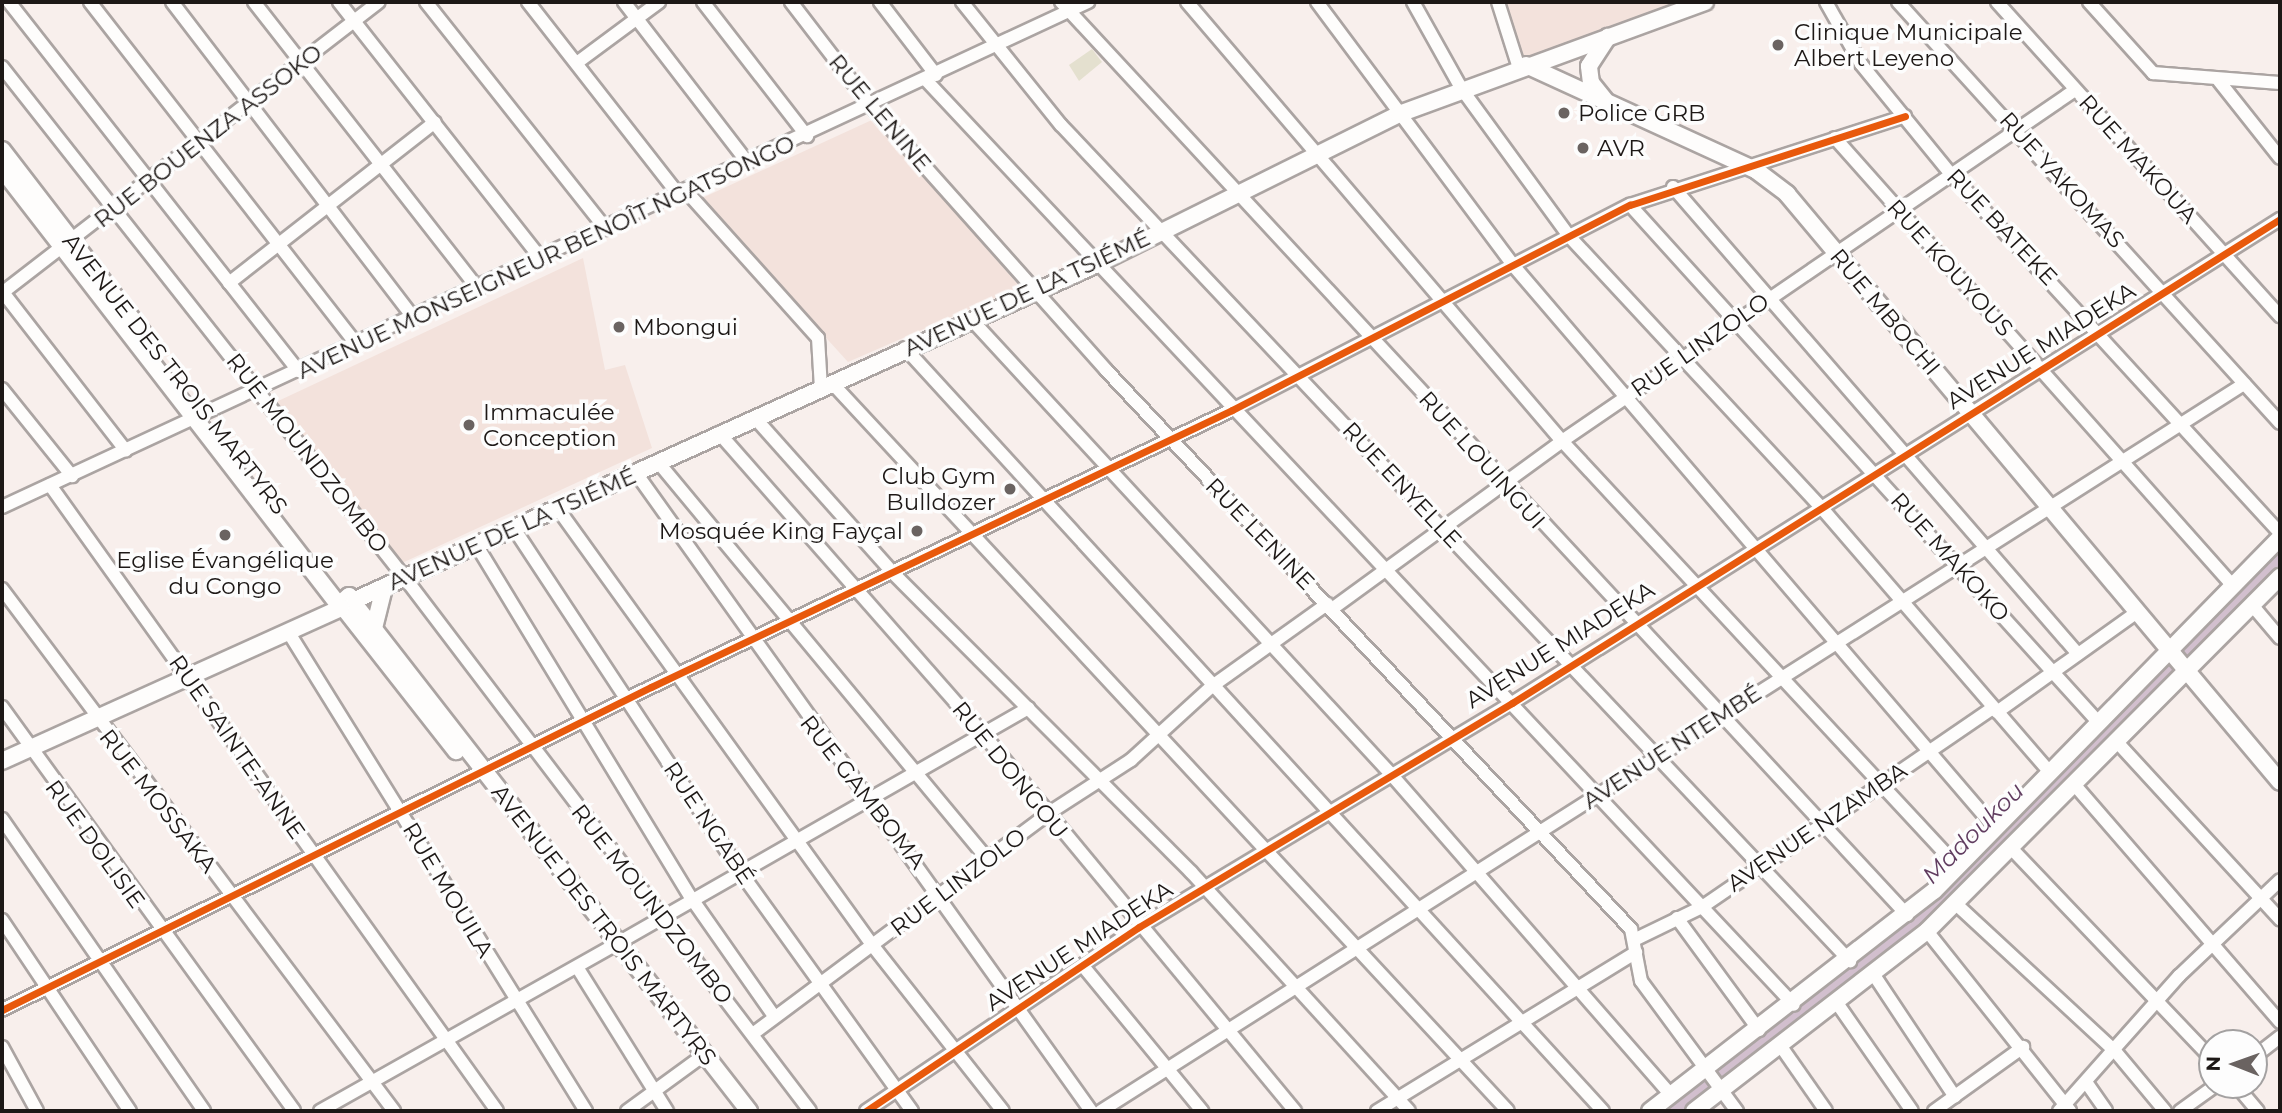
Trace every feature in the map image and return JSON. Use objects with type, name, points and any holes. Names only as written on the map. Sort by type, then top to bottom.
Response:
[{"type":"main road","name":"AVENUE DE LA TSIÉMÉ","points":[[2,761],[188,680],[719,433],[1035,289],[1097,264],[1399,114],[1522,65],[1704,2]]},
{"type":"main road","points":[[1612,107],[1591,83],[1589,66],[1614,32]]},
{"type":"main road","name":"RUE MBOCHI","points":[[1522,65],[1743,168],[1787,194],[2280,782]]},
{"type":"main road","name":"AVENUE DES TROIS MARTYRS","points":[[2,150],[68,245],[199,416],[574,895],[750,1111]]},
{"type":"main road","name":"AVENUE DES TROIS MARTYRS","points":[[2,169],[68,245]]},
{"type":"main road","points":[[1694,1111],[1874,975],[1927,932],[1956,904],[2073,783],[2117,742],[2233,586],[2280,538]]},
{"type":"main road","points":[[1650,1111],[1794,1005],[1907,915],[1993,825],[2099,724],[2252,605],[2280,577]]},
{"type":"main road","points":[[373,628],[384,588]]},
{"type":"main road","name":"AVENUE DES TROIS MARTYRS","points":[[348,604],[373,628],[479,772]]},
{"type":"main road","name":"AVENUE DES TROIS MARTYRS","points":[[614,945],[736,1111]]},
{"type":"street","points":[[9,2],[298,371]]},
{"type":"street","points":[[90,2],[356,345]]},
{"type":"street","points":[[172,2],[332,206],[414,318]]},
{"type":"street","points":[[254,2],[381,168],[479,290]]},
{"type":"street","points":[[339,2],[541,259]]},
{"type":"street","name":"RUE BOUENZA ASSOKO","points":[[2,292],[201,143],[379,2]]},
{"type":"street","points":[[426,2],[606,229]]},
{"type":"street","points":[[528,2],[683,193],[818,338],[826,386],[969,534],[1508,1111]]},
{"type":"street","points":[[624,2],[748,163]]},
{"type":"street","points":[[578,62],[659,2]]},
{"type":"street","points":[[703,2],[807,136]]},
{"type":"street","name":"RUE LENINE","points":[[791,2],[870,105],[1166,436],[1330,606],[1537,832],[1636,946],[1641,981],[1737,1111]]},
{"type":"street","points":[[880,2],[931,78],[1097,264],[1232,410],[1388,569],[1794,1005]]},
{"type":"street","name":"RUE ENYELLE","points":[[962,2],[996,47],[1161,231],[1299,373],[1441,528],[1850,961]]},
{"type":"street","name":"AVENUE MONSEIGNEUR BENOÎT NGATSONGO","points":[[4,502],[72,476],[257,389],[479,290],[996,47],[1065,7],[1088,2]]},
{"type":"street","points":[[1187,2],[1315,157],[1562,441],[1956,865]]},
{"type":"street","points":[[1317,2],[1512,264],[1624,398],[1760,546],[1838,643],[1993,825]]},
{"type":"street","points":[[1413,2],[1461,88],[1568,235],[1685,356],[1820,506],[1899,602],[2049,771]]},
{"type":"street","points":[[1499,2],[1522,65]]},
{"type":"street","name":"RUE BATEKE","points":[[1826,2],[1842,36],[1950,173],[2280,533]]},
{"type":"street","name":"RUE YAKOMAS","points":[[1898,2],[2016,128],[2280,423]]},
{"type":"street","name":"RUE MAKOUA","points":[[1997,2],[2280,316]]},
{"type":"street","points":[[2089,2],[2153,73],[2280,83]]},
{"type":"street","name":"RUE LOUINGUI","points":[[1065,7],[1504,484],[1907,915]]},
{"type":"street","name":"RUE MOUNDZOMBO","points":[[2,67],[405,578],[530,748],[754,1033],[810,1111]]},
{"type":"street","points":[[2219,80],[2280,158]]},
{"type":"street","name":"RUE LINZOLO","points":[[754,1033],[943,896],[1046,815],[1159,737],[1211,687],[1388,569],[1562,441],[1834,251],[2075,90]]},
{"type":"street","points":[[2,1010],[479,772],[787,624],[853,588],[892,572],[1166,436],[1232,410],[1299,373],[1443,305],[1512,264],[1630,205],[1673,187],[1743,168],[1905,116]]},
{"type":"street","points":[[229,283],[381,168],[435,122]]},
{"type":"street","name":"RUE KOUYOUS","points":[[1835,138],[1895,209],[2123,458],[2233,586]]},
{"type":"street","points":[[1673,187],[1907,452],[2078,654]]},
{"type":"street","name":"RUE MAKOKO","points":[[1630,205],[1876,473],[2099,724]]},
{"type":"street","name":"AVENUE MIADEKA","points":[[866,1111],[1018,1006],[1139,927],[1267,851],[1326,811],[1449,736],[1512,703],[1694,584],[1760,546],[2280,219]]},
{"type":"street","points":[[2,292],[126,451]]},
{"type":"street","points":[[971,319],[1269,647],[1390,773],[1578,983],[1671,1095]]},
{"type":"street","points":[[905,348],[1038,498],[1603,1111]]},
{"type":"street","name":"AVENUE NTEMBÉ","points":[[1101,1111],[1475,870],[1598,797],[1655,756],[1838,643],[2123,458],[2244,384]]},
{"type":"street","points":[[2,389],[72,476]]},
{"type":"street","points":[[755,418],[892,572],[1204,888],[1409,1111]]},
{"type":"street","name":"RUE DONGOU","points":[[719,433],[984,735],[1046,815],[1295,1111]]},
{"type":"street","points":[[658,462],[787,624],[989,861]]},
{"type":"street","name":"RUE GAMBOMA","points":[[636,473],[867,802],[943,896],[1091,1111]]},
{"type":"street","name":"RUE SAINTE-ANNE","points":[[50,485],[497,1111]]},
{"type":"street","points":[[558,509],[675,676],[873,946],[1003,1111]]},
{"type":"street","name":"RUE NGABÉ","points":[[515,530],[741,873],[912,1111]]},
{"type":"street","points":[[477,546],[692,899],[775,1016]]},
{"type":"street","name":"RUE MOSSAKA","points":[[2,589],[97,721],[394,1111]]},
{"type":"street","points":[[2252,605],[2280,638]]},
{"type":"street","name":"AVENUE NZAMBA","points":[[1377,1111],[1677,918],[1702,907],[1760,864],[1929,750],[2054,673],[2137,611]]},
{"type":"street","name":"RUE MOUILA","points":[[289,633],[586,1111]]},
{"type":"street","name":"RUE DOLISIE","points":[[2,707],[27,751],[294,1111]]},
{"type":"street","points":[[320,1111],[1029,708]]},
{"type":"street","points":[[2117,742],[2280,919]]},
{"type":"street","points":[[2073,783],[2280,1022]]},
{"type":"street","points":[[2,819],[204,1111]]},
{"type":"street","points":[[2011,848],[2198,1045]]},
{"type":"street","points":[[1927,932],[2023,1047],[2065,1109],[2211,943],[2280,880]]},
{"type":"street","points":[[1956,904],[2115,1051],[2165,1111]]},
{"type":"street","points":[[1677,918],[1759,1030]]},
{"type":"street","points":[[2,920],[130,1111]]},
{"type":"street","points":[[1083,966],[1202,1111]]},
{"type":"street","points":[[577,967],[667,1111]]},
{"type":"street","points":[[1874,975],[1955,1097]]},
{"type":"street","points":[[1837,1003],[1912,1111]]},
{"type":"street","points":[[1780,1045],[1826,1111]]},
{"type":"street","points":[[2,1046],[37,1111]]},
{"type":"street","points":[[1934,1111],[2023,1047]]},
{"type":"street","points":[[627,1111],[697,1060]]},
{"type":"street","points":[[2087,1082],[2106,1111]]},
{"type":"street","points":[[2180,1111],[2198,1098]]},
{"type":"shaded area","points":[[1491,2],[1684,2],[1511,63]]},
{"type":"shaded area","points":[[1092,49],[1102,62],[1079,81],[1069,65]]},
{"type":"shaded area","points":[[874,119],[1020,287],[848,362],[700,199]]},
{"type":"shaded area","name":"Immaculée Conception","points":[[583,258],[605,370],[625,365],[652,448],[402,563],[276,402]]},
{"type":"waterway","name":"Madoukou","points":[[1674,1111],[1907,935],[2280,560]]},
{"type":"cycle path","points":[[2,1010],[651,687],[1232,410],[1630,205],[1905,116]]},
{"type":"cycle path","points":[[866,1111],[1139,927],[1512,703],[2280,219]]},
{"type":"place","name":"Clinique Municipale Albert Leyeno","points":[[1778,45]]},
{"type":"place","name":"Police GRB","points":[[1564,113]]},
{"type":"place","name":"AVR","points":[[1583,148]]},
{"type":"place","name":"Mbongui","points":[[619,327]]},
{"type":"place","name":"Immaculée Conception","points":[[469,425]]},
{"type":"place","name":"Club Gym Bulldozer","points":[[1010,489]]},
{"type":"place","name":"Mosquée King Fayçal","points":[[917,531]]},
{"type":"place","name":"Eglise Évangélique du Congo","points":[[225,535]]}]
